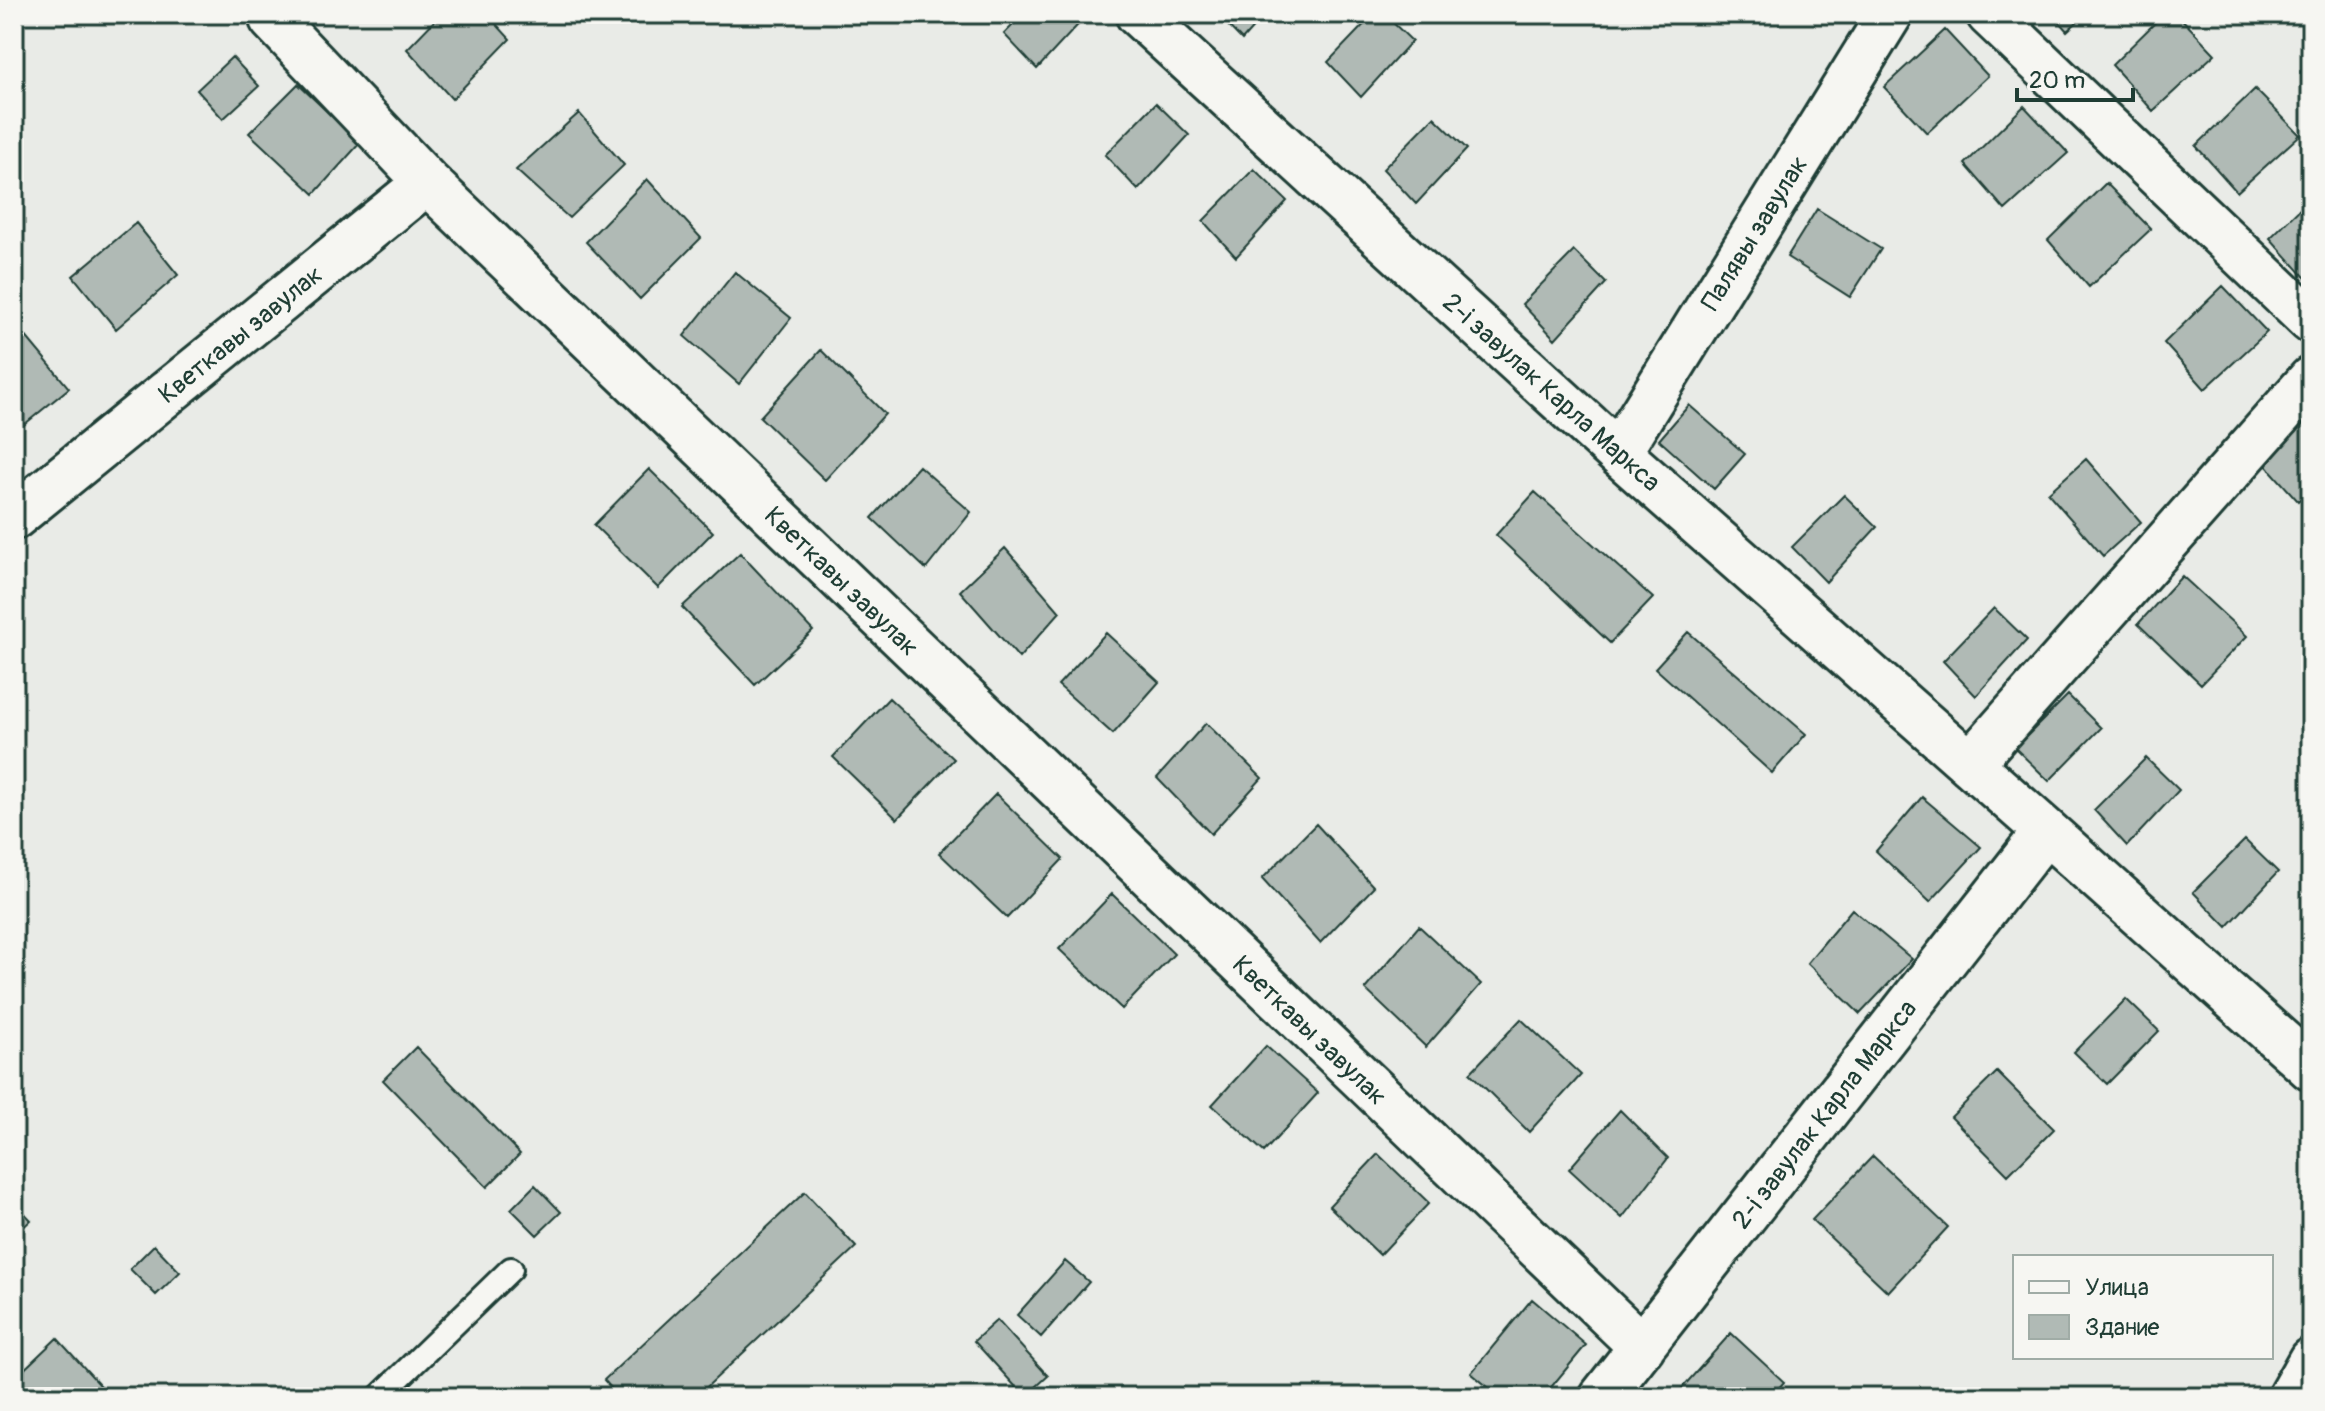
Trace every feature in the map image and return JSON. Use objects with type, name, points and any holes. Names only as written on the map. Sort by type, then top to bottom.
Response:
[{"type":"street","name":"2-і завулак Карла Маркса","points":[[1138,14],[1618,453],[2311,1068]]},
{"type":"street","name":"Палявы завулак","points":[[1618,453],[1890,14]]},
{"type":"street","points":[[1989,14],[2311,321]]},
{"type":"street","points":[[272,19],[427,182]]},
{"type":"street","name":"Кветкавы завулак","points":[[14,517],[427,182],[1642,1347]]},
{"type":"street","points":[[1970,764],[2311,379]]},
{"type":"street","name":"2-і завулак Карла Маркса","points":[[1602,1397],[2046,831]]},
{"type":"street","points":[[2290,1397],[2311,1360]]},
{"type":"lane","points":[[379,1397],[511,1269]]},
{"type":"building","points":[[441,14],[487,14],[510,39],[452,99],[407,49]]},
{"type":"building","points":[[1024,14],[1088,14],[1037,69],[1004,34]]},
{"type":"building","points":[[1217,14],[1265,14],[1242,40]]},
{"type":"building","points":[[1374,14],[1384,14],[1412,41],[1361,97],[1328,62]]},
{"type":"building","points":[[2052,14],[2086,14],[2067,31]]},
{"type":"building","points":[[2164,14],[2177,14],[2215,54],[2153,111],[2112,65]]},
{"type":"building","points":[[1945,30],[1988,76],[1927,133],[1884,87]]},
{"type":"building","points":[[232,57],[259,86],[223,119],[197,90]]},
{"type":"building","points":[[298,84],[360,143],[314,194],[249,133]]},
{"type":"building","points":[[2255,89],[2300,135],[2237,192],[2196,146]]},
{"type":"building","points":[[1156,103],[1189,135],[1138,190],[1105,155]]},
{"type":"building","points":[[2024,106],[2068,153],[2005,210],[1965,164]]},
{"type":"building","points":[[579,113],[624,165],[569,218],[516,170]]},
{"type":"building","points":[[1434,117],[1467,149],[1416,204],[1383,169]]},
{"type":"building","points":[[1254,169],[1287,201],[1236,257],[1203,221]]},
{"type":"building","points":[[647,179],[701,238],[640,299],[586,242]]},
{"type":"building","points":[[2106,183],[2151,229],[2089,287],[2048,240]]},
{"type":"building","points":[[2311,198],[2311,284],[2270,238]]},
{"type":"building","points":[[1817,209],[1881,249],[1850,297],[1787,257]]},
{"type":"building","points":[[136,223],[178,275],[116,329],[73,276]]},
{"type":"building","points":[[1574,251],[1606,283],[1555,339],[1522,304]]},
{"type":"building","points":[[735,272],[791,318],[739,384],[684,336]]},
{"type":"building","points":[[2223,286],[2267,332],[2205,389],[2164,343]]},
{"type":"building","points":[[14,322],[69,388],[14,433]]},
{"type":"building","points":[[821,350],[885,414],[825,480],[760,417]]},
{"type":"building","points":[[2311,402],[2311,489],[2298,501],[2257,455]]},
{"type":"building","points":[[1689,405],[1745,454],[1714,489],[1659,440]]},
{"type":"building","points":[[2086,459],[2141,522],[2103,556],[2048,493]]},
{"type":"building","points":[[919,466],[971,512],[926,569],[872,518]]},
{"type":"building","points":[[649,469],[713,532],[658,588],[594,525]]},
{"type":"building","points":[[1535,492],[1653,598],[1610,643],[1496,535]]},
{"type":"building","points":[[1844,495],[1877,527],[1826,582],[1792,547]]},
{"type":"building","points":[[1005,548],[1060,612],[1019,658],[960,591]]},
{"type":"building","points":[[740,553],[813,631],[755,685],[682,607]]},
{"type":"building","points":[[2182,576],[2247,636],[2201,684],[2138,624]]},
{"type":"building","points":[[1994,608],[2027,640],[1976,696],[1943,661]]},
{"type":"building","points":[[1688,632],[1806,734],[1772,773],[1655,668]]},
{"type":"building","points":[[1106,633],[1159,682],[1113,734],[1058,685]]},
{"type":"building","points":[[2068,695],[2101,728],[2049,781],[2015,748]]},
{"type":"building","points":[[889,698],[954,759],[897,819],[833,757]]},
{"type":"building","points":[[1206,723],[1262,778],[1211,834],[1157,778]]},
{"type":"building","points":[[2146,758],[2179,790],[2127,846],[2094,810]]},
{"type":"building","points":[[996,794],[1063,859],[1007,918],[939,853]]},
{"type":"building","points":[[1922,797],[1981,847],[1930,902],[1876,851]]},
{"type":"building","points":[[1316,824],[1374,887],[1320,943],[1262,879]]},
{"type":"building","points":[[2245,840],[2278,872],[2227,927],[2193,892]]},
{"type":"building","points":[[1112,894],[1174,954],[1122,1009],[1059,949]]},
{"type":"building","points":[[1852,909],[1912,959],[1860,1014],[1807,963]]},
{"type":"building","points":[[1419,926],[1481,984],[1426,1047],[1365,989]]},
{"type":"building","points":[[2126,999],[2159,1031],[2107,1084],[2074,1052]]},
{"type":"building","points":[[1521,1019],[1581,1075],[1529,1132],[1470,1073]]},
{"type":"building","points":[[1266,1046],[1318,1093],[1264,1152],[1212,1105]]},
{"type":"building","points":[[416,1047],[520,1154],[487,1187],[383,1080]]},
{"type":"building","points":[[1997,1072],[2054,1129],[2008,1175],[1951,1117]]},
{"type":"building","points":[[1620,1110],[1668,1158],[1622,1218],[1569,1169]]},
{"type":"building","points":[[1378,1154],[1429,1203],[1380,1255],[1329,1206]]},
{"type":"building","points":[[1873,1156],[1948,1227],[1888,1292],[1812,1220]]},
{"type":"building","points":[[535,1185],[561,1212],[537,1235],[511,1209]]},
{"type":"building","points":[[805,1192],[856,1247],[696,1397],[619,1397],[604,1380]]},
{"type":"building","points":[[14,1202],[31,1220],[14,1236]]},
{"type":"building","points":[[154,1245],[180,1272],[156,1295],[130,1269]]},
{"type":"building","points":[[1065,1261],[1089,1282],[1041,1337],[1017,1315]]},
{"type":"building","points":[[1532,1299],[1586,1345],[1543,1397],[1500,1397],[1471,1373]]},
{"type":"building","points":[[997,1320],[1048,1376],[1025,1397],[974,1341]]},
{"type":"building","points":[[1731,1333],[1784,1382],[1771,1397],[1674,1397]]},
{"type":"building","points":[[57,1338],[111,1397],[17,1397],[14,1394],[14,1379]]}]
